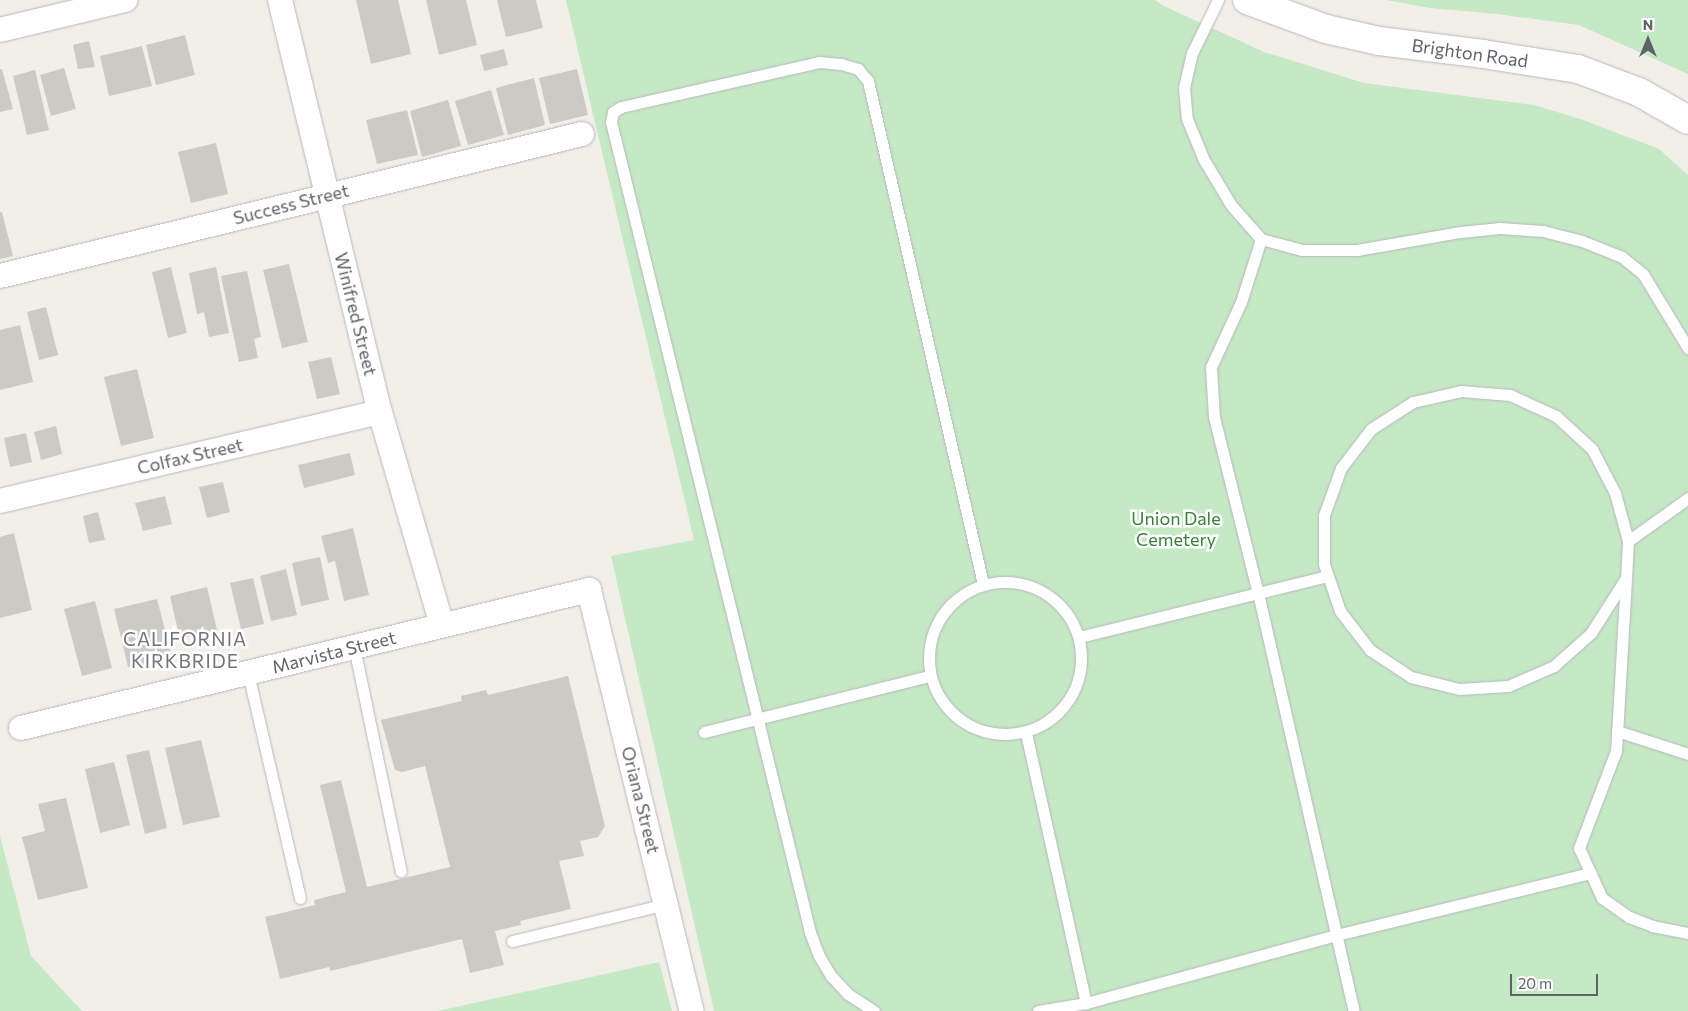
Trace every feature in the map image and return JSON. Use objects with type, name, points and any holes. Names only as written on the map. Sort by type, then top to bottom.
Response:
[{"type":"street","points":[[0,30],[125,0]]},
{"type":"street","name":"Winifred Street","points":[[280,0],[380,412],[442,625]]},
{"type":"street","name":"Brighton Road","points":[[1247,0],[1326,29],[1379,41],[1483,54],[1578,69],[1639,92],[1688,120]]},
{"type":"street","name":"Success Street","points":[[0,276],[582,134]]},
{"type":"street","name":"Colfax Street","points":[[0,501],[380,412]]},
{"type":"street","name":"Marvista Street","points":[[21,728],[589,590]]},
{"type":"street","name":"Oriana Street","points":[[589,590],[692,1011]]},
{"type":"lane","points":[[1218,0],[1192,53],[1184,87],[1187,119],[1204,160],[1231,206],[1261,239],[1302,250],[1357,250],[1460,232],[1500,228],[1543,231],[1582,240],[1622,257],[1643,274],[1688,348]]},
{"type":"lane","points":[[874,1011],[848,994],[831,976],[819,956],[810,932],[611,122],[613,112],[621,107],[819,62],[841,64],[858,69],[868,81],[983,584]]},
{"type":"lane","points":[[1261,239],[1241,302],[1211,367],[1214,417],[1258,593],[1354,1011]]},
{"type":"lane","points":[[1626,578],[1591,633],[1554,666],[1508,686],[1459,689],[1411,677],[1370,650],[1340,611],[1328,576],[1324,564],[1324,515],[1341,468],[1371,429],[1413,402],[1461,391],[1510,395],[1556,416],[1592,449],[1615,493],[1628,542],[1626,578],[1617,731],[1616,751],[1579,848],[1602,898],[1629,917],[1652,926],[1688,933]]},
{"type":"lane","points":[[1628,542],[1688,498]]},
{"type":"lane","points":[[1079,637],[1328,576]]},
{"type":"lane","points":[[1013,582],[1042,591],[1065,610],[1079,637],[1082,667],[1072,696],[1053,718],[1026,733],[996,735],[967,726],[944,707],[929,676],[928,650],[937,622],[956,598],[983,584],[1013,582]]},
{"type":"lane","points":[[354,647],[401,871]]},
{"type":"lane","points":[[248,673],[300,898]]},
{"type":"lane","points":[[704,732],[929,676]]},
{"type":"lane","points":[[1617,731],[1688,754]]},
{"type":"lane","points":[[1026,733],[1086,1003]]},
{"type":"lane","points":[[1038,1011],[1086,1003],[1336,935],[1591,873]]},
{"type":"lane","points":[[512,941],[666,904]]},
{"type":"green space","name":"Union Dale Cemetery","points":[[566,0],[1155,0],[1164,6],[1264,52],[1364,83],[1534,105],[1583,120],[1659,149],[1688,175],[1688,1011],[714,1011],[611,556],[694,540]]},
{"type":"green space","points":[[1386,0],[1688,0],[1688,74],[1579,25],[1497,14],[1430,8]]},
{"type":"green space","points":[[0,836],[31,956],[82,1011],[0,1011]]},
{"type":"green space","points":[[659,962],[672,1011],[438,1011]]},
{"type":"building","points":[[356,0],[398,0],[411,54],[371,64]]},
{"type":"building","points":[[426,0],[466,0],[477,45],[439,55]]},
{"type":"building","points":[[497,0],[536,0],[543,28],[506,37]]},
{"type":"building","points":[[185,35],[195,75],[156,85],[146,45]]},
{"type":"building","points":[[89,41],[95,67],[78,69],[73,45]]},
{"type":"building","points":[[142,46],[152,86],[109,96],[100,56]]},
{"type":"building","points":[[504,49],[508,65],[484,71],[480,55]]},
{"type":"building","points":[[64,68],[76,109],[51,116],[40,75]]},
{"type":"building","points":[[0,69],[2,69],[13,109],[0,112]]},
{"type":"building","points":[[577,69],[588,115],[550,124],[539,78]]},
{"type":"building","points":[[35,70],[49,130],[27,135],[13,76]]},
{"type":"building","points":[[534,78],[545,125],[508,135],[496,88]]},
{"type":"building","points":[[491,90],[504,135],[468,145],[455,101]]},
{"type":"building","points":[[448,100],[461,146],[422,157],[410,111]]},
{"type":"building","points":[[407,110],[418,155],[377,164],[366,120]]},
{"type":"building","points":[[216,143],[228,194],[191,203],[178,152]]},
{"type":"building","points":[[0,212],[2,212],[13,256],[0,259]]},
{"type":"building","points":[[289,264],[308,342],[282,348],[263,270]]},
{"type":"building","points":[[171,267],[187,333],[168,338],[152,272]]},
{"type":"building","points":[[216,267],[229,333],[209,337],[204,312],[197,314],[189,273]]},
{"type":"building","points":[[247,271],[261,337],[254,339],[258,358],[239,362],[221,276]]},
{"type":"building","points":[[46,307],[58,355],[39,360],[27,312]]},
{"type":"building","points":[[20,325],[33,382],[0,390],[0,330]]},
{"type":"building","points":[[331,357],[340,394],[317,399],[308,362]]},
{"type":"building","points":[[137,369],[154,438],[121,446],[104,377]]},
{"type":"building","points":[[56,426],[62,454],[41,460],[34,432]]},
{"type":"building","points":[[26,433],[32,462],[10,467],[4,438]]},
{"type":"building","points":[[350,453],[355,475],[304,488],[298,465]]},
{"type":"building","points":[[223,482],[230,512],[207,518],[199,487]]},
{"type":"building","points":[[165,496],[172,524],[143,531],[135,503]]},
{"type":"building","points":[[98,512],[105,540],[89,543],[83,516]]},
{"type":"building","points":[[353,528],[369,595],[344,601],[335,561],[328,563],[321,536]]},
{"type":"building","points":[[14,533],[32,610],[0,618],[0,537]]},
{"type":"building","points":[[320,557],[329,600],[301,606],[292,563]]},
{"type":"building","points":[[286,569],[297,615],[271,621],[260,576]]},
{"type":"building","points":[[253,578],[264,624],[241,629],[230,583]]},
{"type":"building","points":[[207,587],[217,630],[180,639],[170,596]]},
{"type":"building","points":[[157,599],[172,657],[128,667],[114,609]]},
{"type":"building","points":[[95,601],[112,668],[82,676],[64,609]]},
{"type":"building","points":[[568,676],[605,826],[598,837],[580,841],[584,856],[559,861],[571,909],[520,921],[521,925],[495,931],[504,965],[470,973],[462,939],[330,971],[329,967],[280,979],[265,917],[315,905],[314,900],[346,892],[320,785],[341,780],[367,887],[450,867],[425,766],[402,772],[395,770],[381,720],[462,701],[461,696],[486,690],[488,695]]},
{"type":"building","points":[[201,740],[220,817],[183,825],[165,748]]},
{"type":"building","points":[[149,750],[167,828],[145,834],[126,755]]},
{"type":"building","points":[[114,762],[130,825],[100,833],[85,769]]},
{"type":"building","points":[[66,798],[88,888],[38,900],[22,837],[45,831],[38,804]]},
{"type":"district","name":"CALIFORNIA KIRKBRIDE","points":[[185,650]]}]
